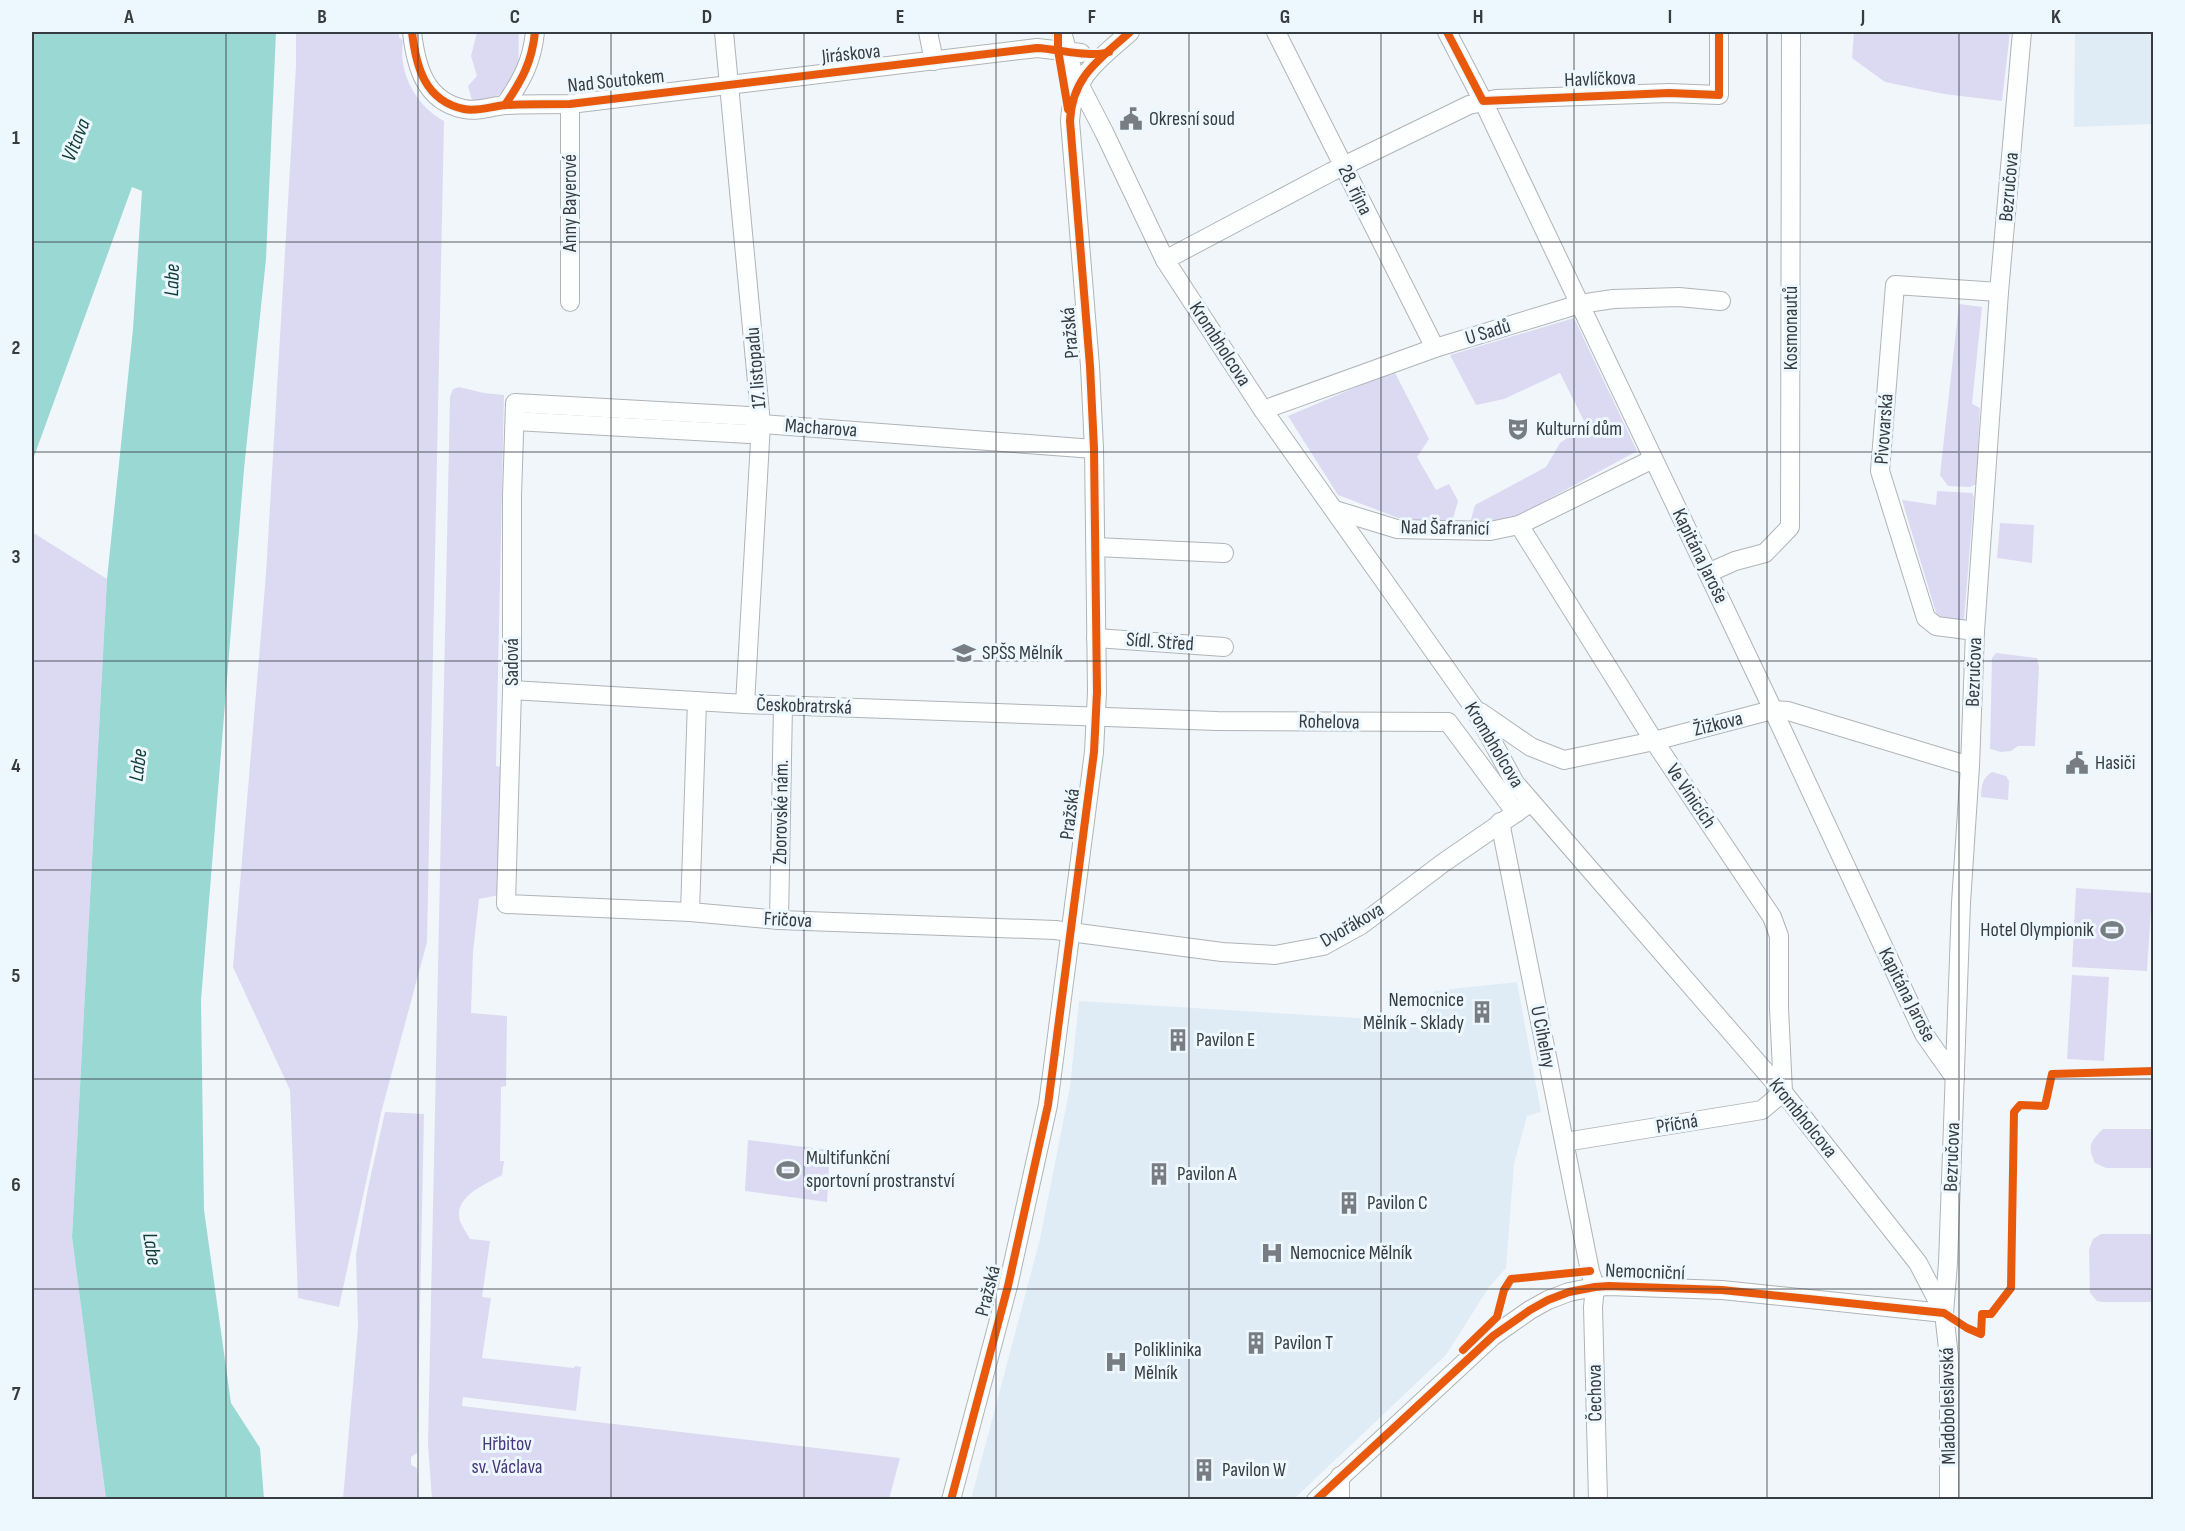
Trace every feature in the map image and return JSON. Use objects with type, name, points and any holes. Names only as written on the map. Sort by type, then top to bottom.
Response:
[{"type":"street","name":"Nad Soutokem","points":[[412,32],[420,72],[429,88],[448,104],[466,109],[506,105],[570,104],[731,84]]},
{"type":"street","points":[[506,105],[529,65],[533,52],[534,32]]},
{"type":"street","name":"17. listopadu","points":[[724,32],[731,84],[761,424],[745,704]]},
{"type":"street","points":[[928,32],[934,62]]},
{"type":"street","points":[[1078,84],[1094,65],[1130,32]]},
{"type":"street","name":"28. října","points":[[1276,32],[1435,348]]},
{"type":"street","name":"Kapitána Jaroše","points":[[1447,32],[1483,101],[1580,304],[1924,1034],[1955,1078]]},
{"type":"street","name":"Havlíčkova","points":[[1165,260],[1344,166],[1469,105],[1483,101],[1669,93],[1719,94],[1719,32]]},
{"type":"street","name":"Kosmonautů","points":[[1708,573],[1735,561],[1765,553],[1790,527],[1791,32]]},
{"type":"street","name":"Bezručova","points":[[1944,1313],[1961,903],[1976,632],[1999,292],[2022,32]]},
{"type":"street","points":[[1065,42],[1100,55],[1108,52]]},
{"type":"street","points":[[1065,42],[1078,84]]},
{"type":"street","name":"Jiráskova","points":[[731,84],[934,62],[1065,42]]},
{"type":"street","name":"Pražská","points":[[951,1500],[1008,1286],[1048,1105],[1094,752],[1096,547],[1094,449],[1090,366],[1065,42]]},
{"type":"street","name":"Pražská","points":[[1070,121],[1072,103],[1078,84]]},
{"type":"street","name":"Krombholcova","points":[[1078,84],[1104,132],[1165,260],[1263,410],[1474,708],[1515,783],[1515,813],[1783,1092],[1918,1263],[1944,1313]]},
{"type":"street","name":"Anny Bayerové","points":[[570,104],[570,302]]},
{"type":"street","points":[[1071,141],[1082,129],[1094,127],[1104,132]]},
{"type":"street","name":"Pivovarská","points":[[1976,632],[1936,626],[1926,618],[1881,471],[1895,285],[1999,292]]},
{"type":"street","name":"U Sadů","points":[[1263,410],[1435,348],[1580,304],[1624,298],[1679,297],[1721,301]]},
{"type":"street","name":"Sadová","points":[[506,904],[512,690],[512,508],[515,403],[749,416],[761,424]]},
{"type":"street","name":"Macharova","points":[[515,421],[749,434],[761,424],[1094,449]]},
{"type":"street","name":"Nad Šafranicí","points":[[1337,514],[1335,510],[1397,529],[1490,531],[1519,525],[1653,459]]},
{"type":"street","name":"Ve Vinicích","points":[[1519,525],[1654,741],[1772,917],[1779,936],[1779,1008],[1783,1092]]},
{"type":"street","points":[[1096,547],[1224,553]]},
{"type":"street","name":"Sídl. Střed","points":[[1096,638],[1224,647]]},
{"type":"street","name":"Českobratrská","points":[[512,690],[745,704],[1096,716]]},
{"type":"street","points":[[690,912],[697,701]]},
{"type":"street","name":"Zborovské nám.","points":[[779,920],[783,705]]},
{"type":"street","name":"Žižkova","points":[[1474,708],[1531,747],[1564,760],[1654,741],[1772,711],[1788,711],[1970,766]]},
{"type":"street","name":"Rohelova","points":[[1096,716],[1217,721],[1448,722],[1515,813]]},
{"type":"street","name":"Dvořákova","points":[[1071,932],[1212,950],[1275,955],[1323,946],[1361,925],[1515,813]]},
{"type":"street","name":"U Cihelny","points":[[1515,813],[1565,1142],[1595,1287]]},
{"type":"street","name":"Fričova","points":[[506,904],[690,912],[779,920],[1071,932]]},
{"type":"street","name":"Příčná","points":[[1565,1142],[1762,1110],[1783,1092]]},
{"type":"street","name":"Nemocniční","points":[[1316,1500],[1493,1336],[1530,1310],[1569,1292],[1595,1287],[1722,1290],[1944,1313]]},
{"type":"street","name":"Čechova","points":[[1595,1287],[1593,1307],[1598,1500]]},
{"type":"street","name":"Mladoboleslavská","points":[[1944,1313],[1949,1358],[1949,1500]]},
{"type":"street","points":[[1340,1476],[1340,1500]]},
{"type":"shaded area","points":[[2075,32],[2153,32],[2153,124],[2074,127]]},
{"type":"shaded area","name":"Nemocnice Mělník","points":[[1517,982],[1541,1112],[1527,1116],[1514,1164],[1506,1268],[1489,1287],[1446,1355],[1294,1499],[971,1499],[1040,1239],[1070,1087],[1079,1001],[1423,1022],[1434,991]]},
{"type":"green space","points":[[296,32],[399,32],[399,37],[403,41],[403,64],[411,87],[425,106],[444,121],[427,942],[381,1113],[339,1307],[298,1298],[290,1090],[233,967],[266,574],[296,66]]},
{"type":"green space","points":[[477,32],[519,32],[518,66],[513,82],[498,95],[485,100],[472,100],[468,86],[477,76],[471,56]]},
{"type":"green space","points":[[1854,32],[2010,32],[2002,101],[1944,94],[1885,82],[1852,58]]},
{"type":"green space","points":[[1959,304],[1982,307],[1972,404],[1980,408],[1976,484],[1970,487],[1948,486],[1940,475]]},
{"type":"green space","points":[[1574,318],[1637,451],[1523,513],[1504,520],[1470,523],[1475,505],[1546,467],[1560,443],[1586,425],[1560,373],[1504,399],[1476,405],[1450,355]]},
{"type":"green space","points":[[1394,371],[1429,439],[1417,457],[1436,490],[1449,484],[1458,501],[1452,522],[1401,519],[1338,495],[1288,416]]},
{"type":"green space","name":"Hřbitov sv. Václava","points":[[459,387],[504,395],[496,766],[501,767],[499,895],[479,899],[473,952],[471,1013],[507,1016],[506,1086],[501,1087],[500,1161],[504,1161],[502,1175],[479,1187],[466,1198],[459,1212],[460,1221],[470,1239],[490,1241],[482,1297],[491,1298],[482,1358],[581,1367],[576,1411],[463,1397],[462,1406],[900,1458],[889,1499],[432,1500],[428,1444],[450,397],[453,389]]},
{"type":"green space","points":[[1937,491],[1972,493],[1974,497],[1964,620],[1948,620],[1937,616],[1902,500],[1936,505]]},
{"type":"green space","points":[[2000,523],[2034,525],[2032,563],[1997,558]]},
{"type":"green space","points":[[32,532],[107,579],[72,1237],[106,1499],[32,1499]]},
{"type":"green space","points":[[1996,653],[2037,658],[2039,667],[2035,746],[2018,746],[2011,751],[2001,752],[1990,749],[1992,658]]},
{"type":"green space","points":[[1992,772],[2006,776],[2009,781],[2008,800],[1981,797],[1983,782]]},
{"type":"green space","name":"Hotel Olympionik","points":[[2076,888],[2152,893],[2147,971],[2072,967]]},
{"type":"green space","points":[[2072,975],[2109,977],[2104,1061],[2067,1059]]},
{"type":"green space","points":[[385,1112],[424,1114],[417,1453],[411,1457],[411,1465],[417,1468],[419,1499],[343,1499],[358,1327],[356,1255]]},
{"type":"green space","points":[[2103,1129],[2153,1129],[2153,1168],[2106,1168],[2095,1163],[2091,1145]]},
{"type":"green space","name":"Multifunkční sportovní prostranství","points":[[748,1140],[830,1150],[827,1202],[745,1191]]},
{"type":"green space","points":[[2101,1234],[2153,1234],[2153,1302],[2103,1302],[2097,1301],[2090,1293],[2089,1250],[2093,1239]]},
{"type":"water","points":[[32,32],[276,32],[266,259],[244,469],[201,1000],[204,1210],[231,1403],[260,1448],[264,1499],[106,1499],[72,1237],[107,579],[133,329],[142,191],[132,187],[32,462]]},
{"type":"cycle path","points":[[412,32],[416,58],[431,90],[451,105],[469,110],[506,105],[570,104],[1037,48],[1083,54],[1109,52]]},
{"type":"cycle path","points":[[505,105],[525,70],[535,32]]},
{"type":"cycle path","points":[[1058,32],[1058,50],[1068,109]]},
{"type":"cycle path","points":[[951,1500],[1008,1286],[1048,1105],[1094,752],[1097,692],[1094,449],[1090,366],[1070,121],[1072,105],[1082,80],[1098,60],[1130,32]]},
{"type":"cycle path","points":[[1447,32],[1483,101],[1669,93],[1719,95],[1719,32]]},
{"type":"cycle path","points":[[1316,1500],[1493,1336],[1530,1310],[1569,1292],[1609,1286],[1722,1290],[1944,1313],[1981,1334],[1982,1314],[1991,1314],[2011,1288],[2014,1112],[2020,1105],[2045,1106],[2052,1074],[2154,1071]]},
{"type":"cycle path","points":[[1463,1350],[1497,1317],[1504,1290],[1511,1279],[1590,1271]]},
{"type":"place","name":"Okresní soud","points":[[1131,119]]},
{"type":"place","name":"Kulturní dům","points":[[1518,429]]},
{"type":"place","name":"SPŠS Mělník","points":[[964,653]]},
{"type":"place","name":"Hasiči","points":[[2077,763]]},
{"type":"place","name":"Hotel Olympionik","points":[[2112,930]]},
{"type":"place","name":"Nemocnice Mělník - Sklady","points":[[1482,1012]]},
{"type":"place","name":"Pavilon E","points":[[1178,1040]]},
{"type":"place","name":"Multifunkční sportovní prostranství","points":[[788,1170]]},
{"type":"place","name":"Pavilon A","points":[[1159,1174]]},
{"type":"place","name":"Pavilon C","points":[[1349,1203]]},
{"type":"place","name":"Nemocnice Mělník","points":[[1272,1253]]},
{"type":"place","name":"Pavilon T","points":[[1256,1343]]},
{"type":"place","name":"Poliklinika Mělník","points":[[1116,1362]]},
{"type":"place","name":"Pavilon W","points":[[1204,1470]]},
{"type":"water label","name":"Vltava","points":[[76,140]]},
{"type":"water label","name":"Labe","points":[[172,280]]},
{"type":"water label","name":"Labe","points":[[138,765]]},
{"type":"water label","name":"Labe","points":[[152,1249]]}]
